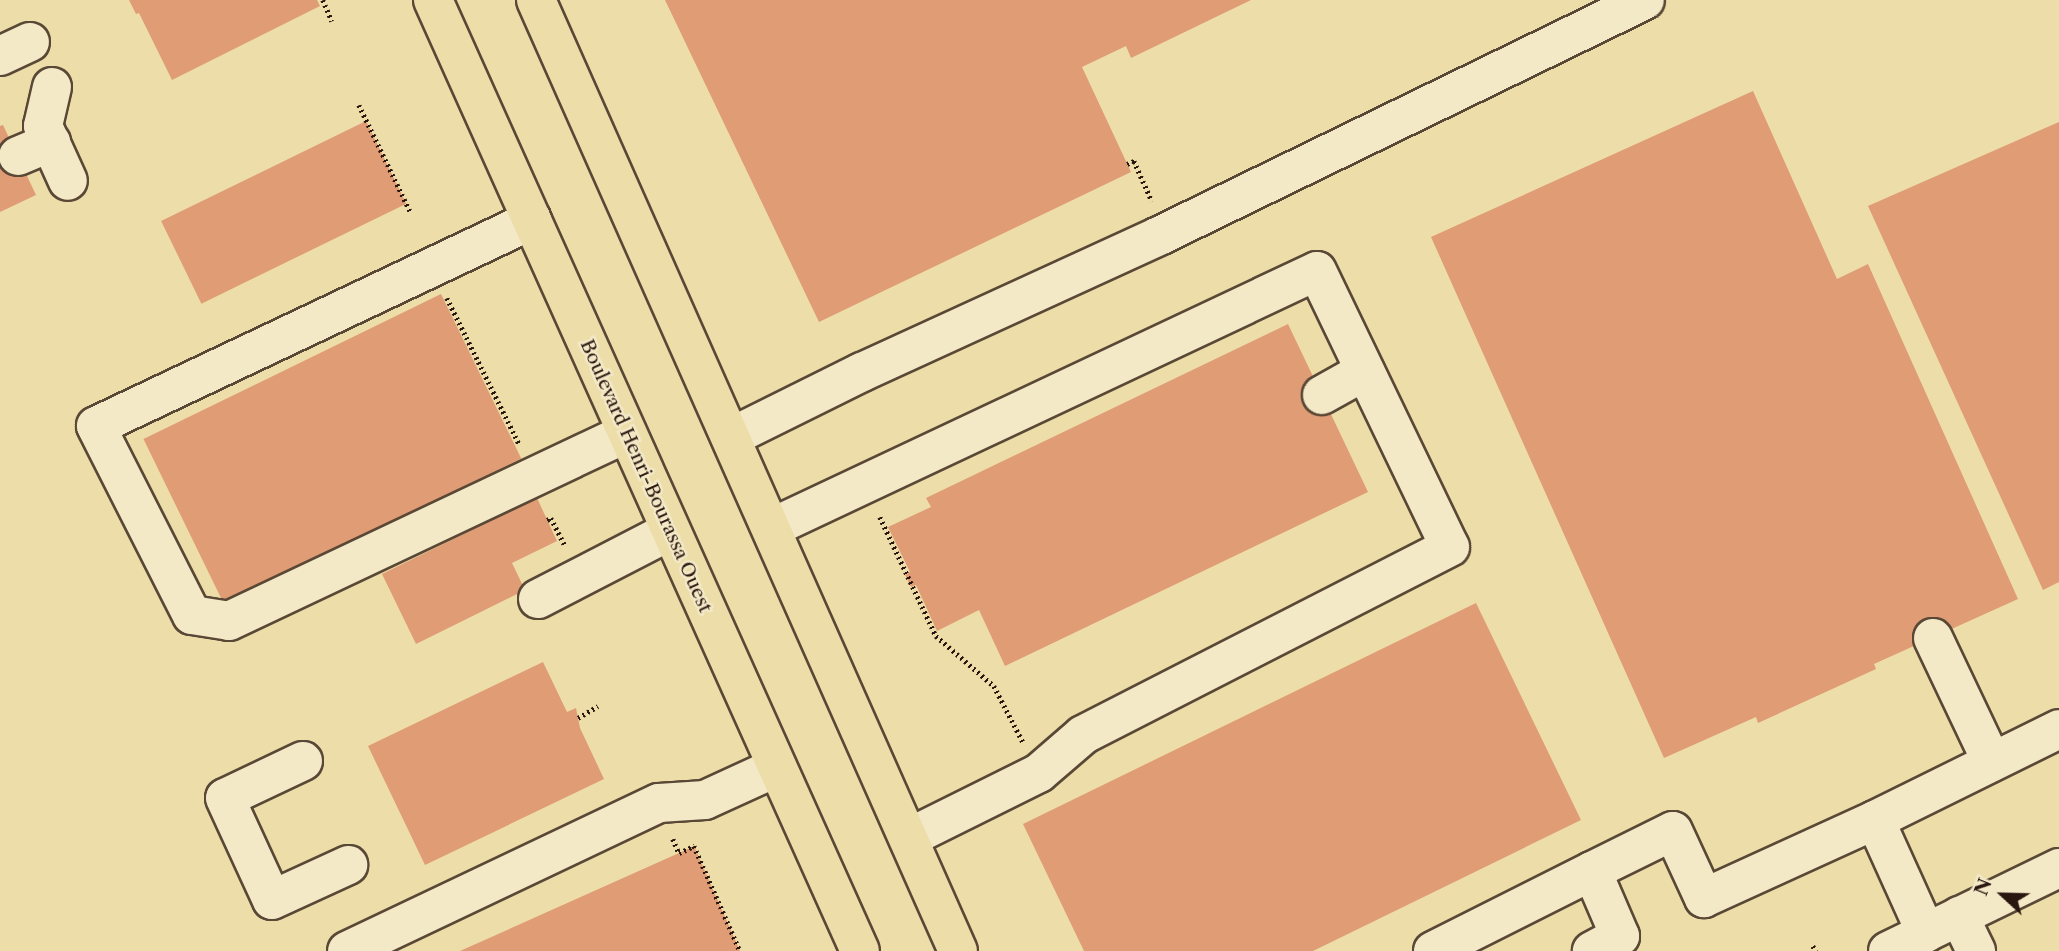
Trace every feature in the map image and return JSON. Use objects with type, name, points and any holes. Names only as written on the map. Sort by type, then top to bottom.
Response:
[{"type":"main road","name":"Boulevard Henri-Bourassa Ouest","points":[[433,0],[860,951]]},
{"type":"main road","points":[[536,0],[958,951]]},
{"type":"street","points":[[731,437],[862,372],[1158,236],[1645,0]]},
{"type":"street","points":[[52,87],[43,126],[34,149],[68,181]]},
{"type":"street","points":[[532,220],[96,426],[192,615],[229,621],[627,433]]},
{"type":"street","points":[[771,528],[1317,271],[1450,547],[1083,735],[1039,773],[908,838]]},
{"type":"street","points":[[1322,395],[1365,371]]},
{"type":"street","points":[[538,599],[670,531]]},
{"type":"street","points":[[1933,638],[1992,762]]},
{"type":"street","points":[[1433,951],[1673,831],[1704,898],[1875,820],[2059,729]]},
{"type":"street","points":[[303,761],[225,798],[272,900],[348,865]]},
{"type":"street","points":[[347,951],[659,803],[705,800],[777,767]]},
{"type":"street","points":[[1875,820],[1926,933]]},
{"type":"street","points":[[1888,951],[2059,868]]},
{"type":"street","points":[[1592,871],[1620,936],[1592,951]]},
{"type":"street","points":[[1959,916],[1976,951]]},
{"type":"path","points":[[323,0],[332,21]]},
{"type":"path","points":[[359,105],[411,213]]},
{"type":"path","points":[[1127,164],[1134,161],[1155,206]]},
{"type":"path","points":[[443,290],[520,446]]},
{"type":"path","points":[[547,520],[551,518],[561,538]]},
{"type":"path","points":[[880,519],[936,636],[994,686],[1039,773]]},
{"type":"path","points":[[578,718],[598,706]]},
{"type":"path","points":[[679,853],[694,846],[740,951]]},
{"type":"building","points":[[129,0],[317,0],[320,6],[172,80],[139,13],[136,14]]},
{"type":"building","points":[[665,0],[1251,0],[1131,58],[1126,46],[1082,67],[1131,172],[819,322]]},
{"type":"building","points":[[1753,91],[1837,279],[1868,264],[2018,599],[1874,664],[1876,669],[1758,723],[1756,717],[1664,758],[1431,237]]},
{"type":"building","points":[[366,121],[406,204],[201,304],[161,221]]},
{"type":"building","points":[[2059,122],[2059,582],[2043,590],[1868,206]]},
{"type":"building","points":[[3,125],[36,195],[0,212],[0,126]]},
{"type":"building","points":[[441,294],[521,458],[224,604],[143,439]]},
{"type":"building","points":[[1288,324],[1368,492],[1005,666],[979,610],[937,631],[916,585],[911,587],[905,575],[910,572],[888,527],[931,507],[926,498]]},
{"type":"building","points":[[537,498],[557,541],[512,563],[525,590],[416,644],[382,574]]},
{"type":"building","points":[[1476,603],[1581,820],[1313,951],[1084,951],[1023,824]]},
{"type":"building","points":[[543,662],[567,712],[576,708],[580,728],[604,779],[425,865],[368,746]]},
{"type":"building","points":[[694,846],[740,951],[460,951],[679,853]]}]
